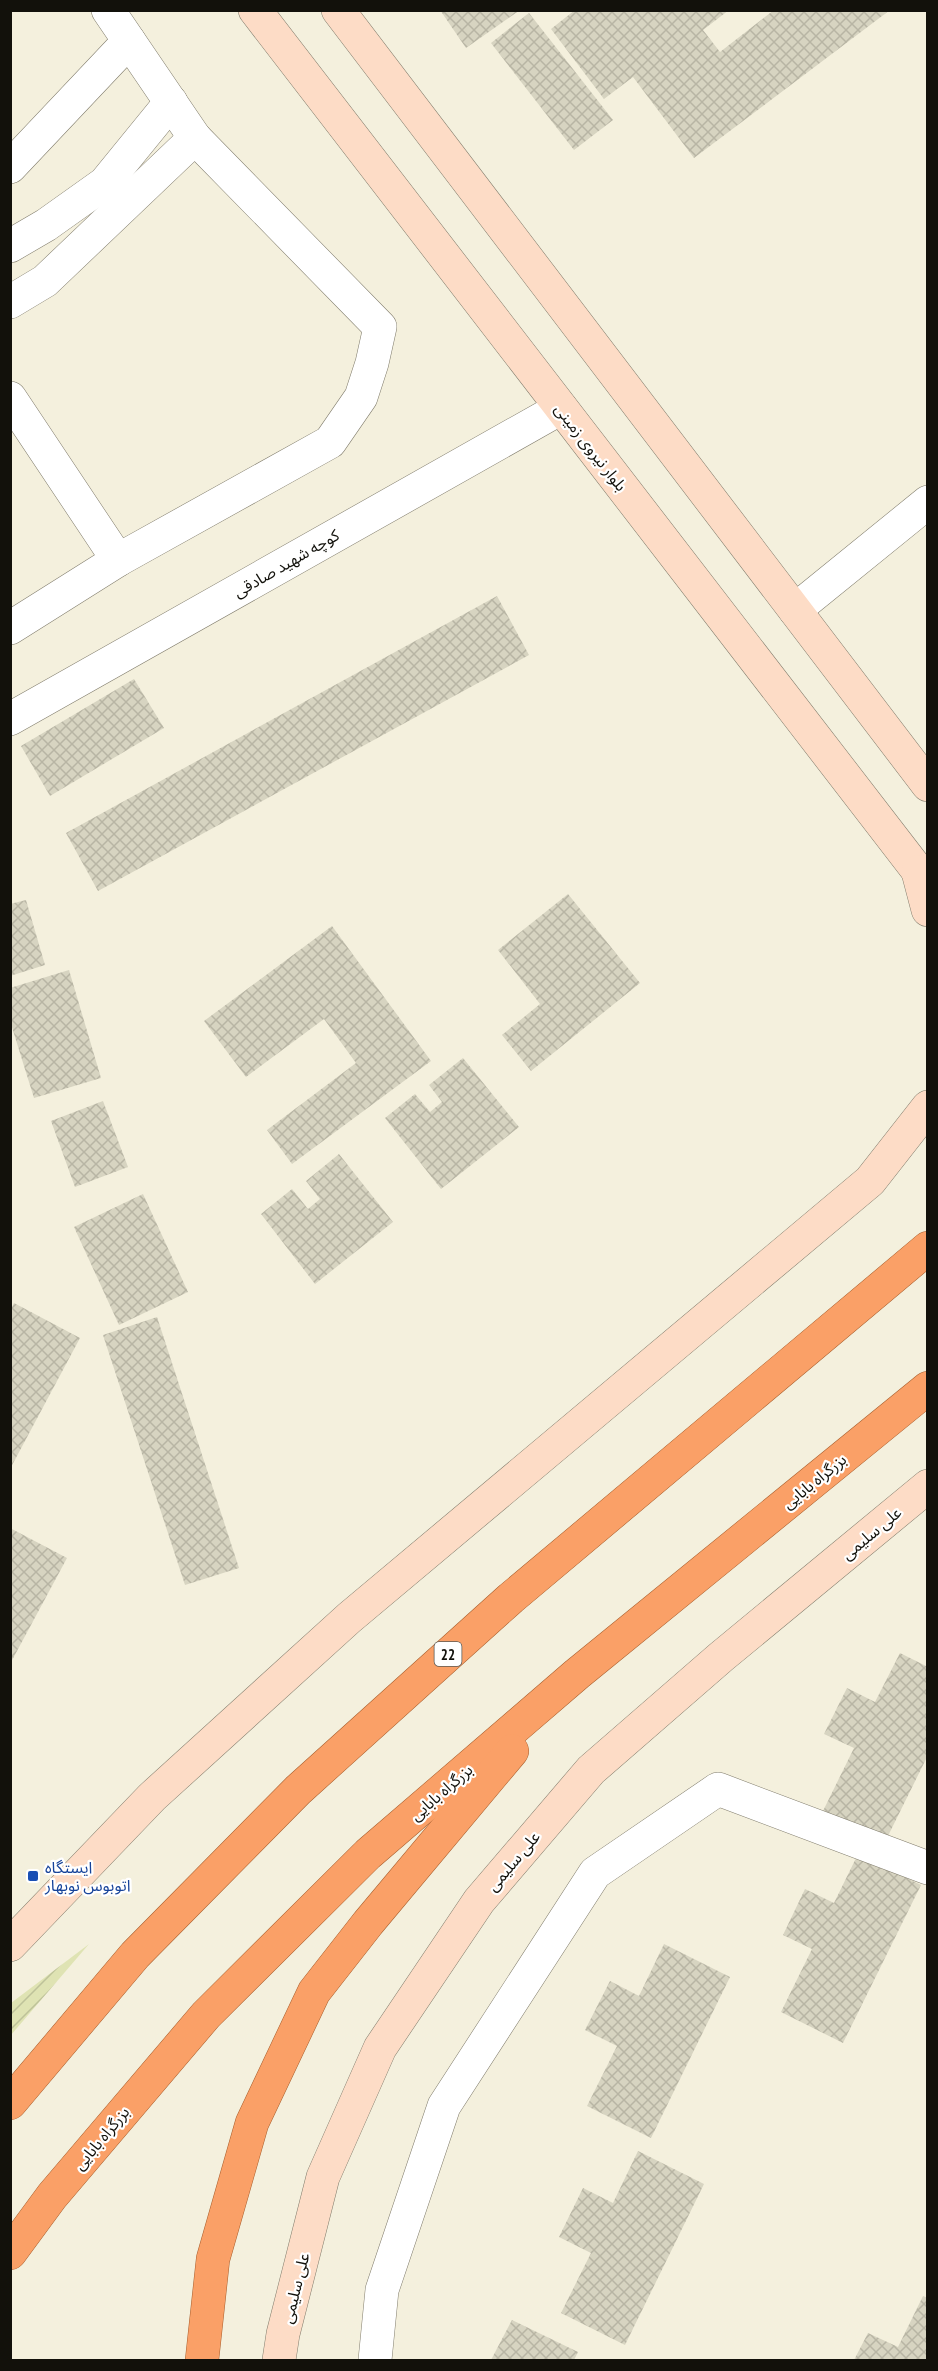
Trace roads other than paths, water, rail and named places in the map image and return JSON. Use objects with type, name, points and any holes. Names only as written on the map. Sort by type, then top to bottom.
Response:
[{"type":"highway","name":"22","points":[[10,2103],[135,1955],[298,1790],[511,1598],[927,1248]]},
{"type":"highway","name":"بزرگراه بابایی","points":[[10,2253],[52,2196],[206,2015],[368,1854],[577,1674],[927,1388]]},
{"type":"highway","points":[[202,2361],[213,2259],[252,2123],[314,1992],[368,1923],[577,1674]]},
{"type":"main road","name":"بلوار نیروی زمینی","points":[[255,10],[923,878]]},
{"type":"main road","points":[[338,10],[925,780]]},
{"type":"main road","points":[[923,878],[927,910]]},
{"type":"main road","points":[[10,1945],[152,1797],[280,1680],[367,1603],[870,1181],[924,1107]]},
{"type":"main road","name":"علی سلیمی","points":[[279,2361],[283,2334],[323,2177],[380,2048],[479,1901],[591,1770],[721,1657],[927,1486]]},
{"type":"street","points":[[10,628],[118,560],[330,442],[361,397],[380,327],[195,138],[108,10]]},
{"type":"street","points":[[10,167],[129,41]]},
{"type":"street","points":[[10,246],[46,225],[105,183],[171,102]]},
{"type":"street","points":[[10,302],[45,280],[195,138]]},
{"type":"street","points":[[10,398],[118,560]]},
{"type":"street","name":"کوچه شهید صادقی","points":[[10,719],[561,408]]},
{"type":"street","points":[[795,610],[927,502]]},
{"type":"street","points":[[375,2361],[382,2290],[444,2106],[595,1873],[718,1789],[927,1868]]},
{"type":"place","name":"ایستگاه اتوبوس نوبهار","points":[[33,1876]]}]
